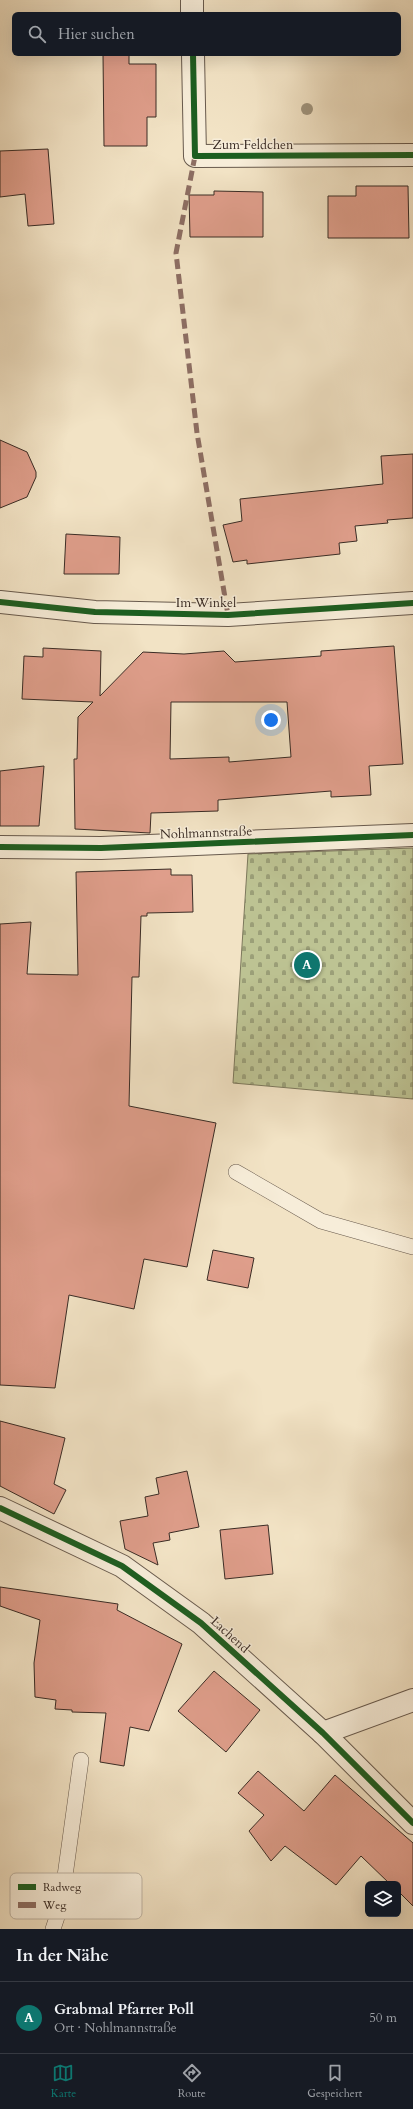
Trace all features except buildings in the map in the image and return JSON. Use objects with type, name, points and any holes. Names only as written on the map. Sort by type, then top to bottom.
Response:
[{"type":"street","points":[[192,0],[192,12]]},
{"type":"street","name":"Zum Feldchen","points":[[193,56],[195,156],[413,155]]},
{"type":"street","name":"Im Winkel","points":[[0,602],[96,612],[228,615],[413,603]]},
{"type":"street","name":"Nohlmannstraße","points":[[0,847],[101,848],[413,835]]},
{"type":"street","name":"Lachend","points":[[0,1508],[122,1566],[201,1623],[323,1733],[413,1823]]},
{"type":"street","points":[[323,1733],[413,1700]]},
{"type":"lane","points":[[236,1172],[321,1221],[413,1247]]},
{"type":"lane","points":[[65,1873],[81,1760]]},
{"type":"lane","points":[[54,1929],[57,1919]]},
{"type":"green space","points":[[413,848],[413,1099],[233,1083],[248,854]]},
{"type":"marked path","points":[[195,156],[176,253],[197,433],[228,615]]},
{"type":"cycle path","points":[[193,56],[195,156],[413,155]]},
{"type":"cycle path","points":[[0,602],[95,612],[228,615],[413,603]]},
{"type":"cycle path","points":[[0,847],[101,848],[413,835]]},
{"type":"cycle path","points":[[0,1508],[122,1566],[201,1623],[323,1733],[413,1823]]},
{"type":"place","name":"Grabmal Pfarrer Poll","points":[[307,965]]}]
